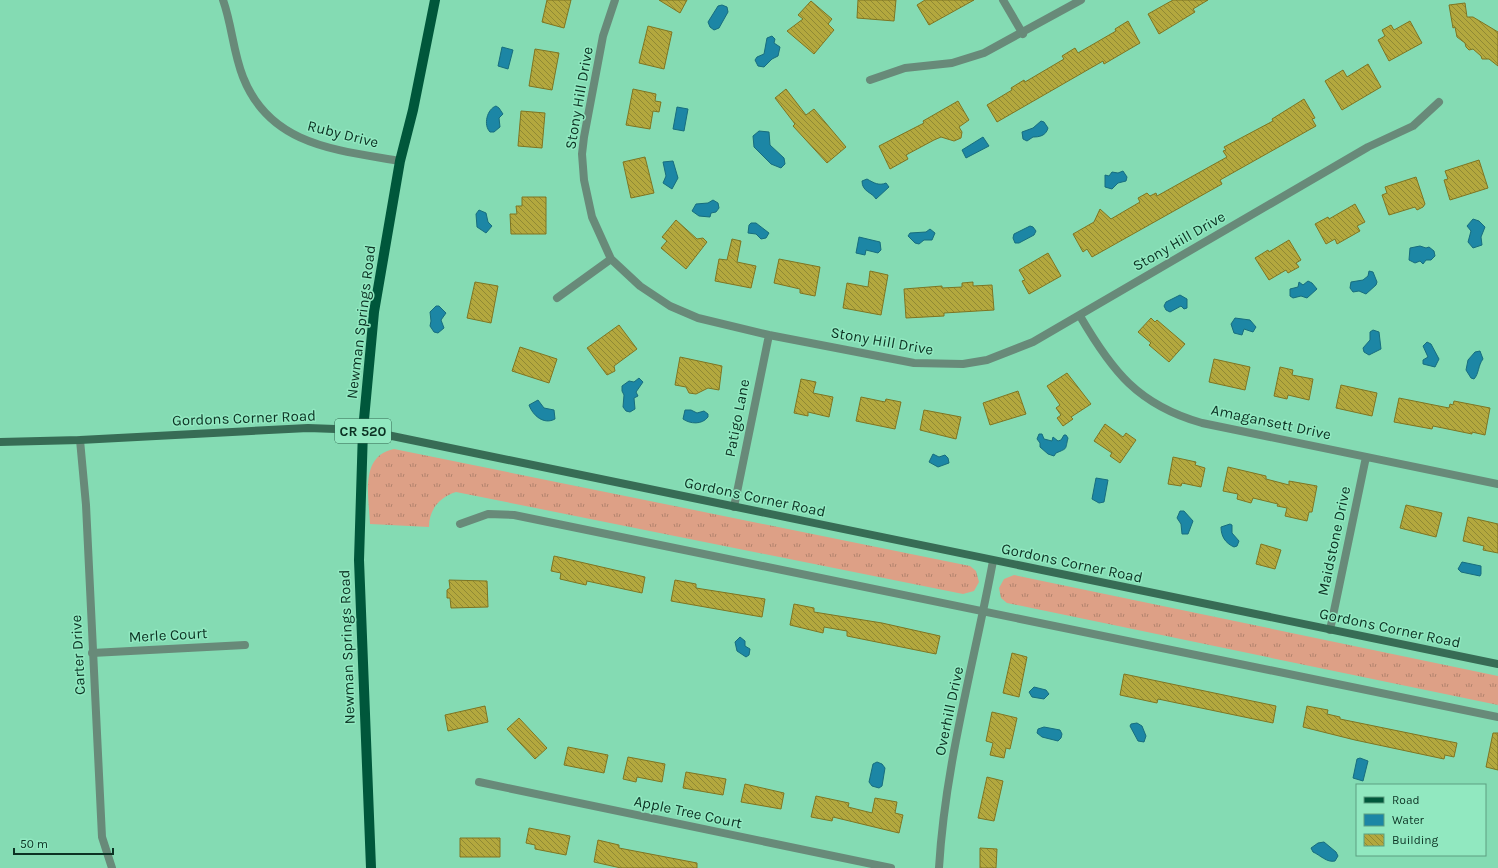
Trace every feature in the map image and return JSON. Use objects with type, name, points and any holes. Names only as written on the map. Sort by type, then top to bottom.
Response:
[{"type":"main road","name":"Newman Springs Road","points":[[371,868],[359,560],[363,430],[374,312],[400,161],[413,110],[435,0]]},
{"type":"street","name":"Ruby Drive","points":[[223,0],[242,76],[250,92],[264,112],[277,124],[308,142],[334,149],[400,161]]},
{"type":"street","name":"Stony Hill Drive","points":[[615,0],[603,36],[582,154],[586,196],[597,229],[611,259],[640,286],[659,300],[698,318],[914,363],[963,364],[987,360],[1033,342],[1080,316],[1368,146],[1413,126],[1439,102]]},
{"type":"street","points":[[1003,0],[1023,34]]},
{"type":"street","points":[[870,80],[905,68],[952,62],[984,53],[1023,34],[1081,0]]},
{"type":"street","points":[[557,298],[611,259]]},
{"type":"street","name":"Amagansett Drive","points":[[1080,316],[1108,362],[1118,373],[1138,392],[1166,410],[1202,422],[1498,484]]},
{"type":"street","name":"Patigo Lane","points":[[734,507],[769,334]]},
{"type":"street","name":"Gordons Corner Road","points":[[0,442],[80,440],[308,428],[363,430],[993,562],[1498,664]]},
{"type":"street","name":"Carter Drive","points":[[80,440],[86,505],[102,837],[112,868]]},
{"type":"street","name":"Maidstone Drive","points":[[1330,630],[1366,457]]},
{"type":"street","points":[[460,524],[488,514],[514,515],[1498,717]]},
{"type":"street","name":"Overhill Drive","points":[[939,868],[944,810],[950,774],[993,562]]},
{"type":"street","name":"Merle Court","points":[[92,653],[245,645]]},
{"type":"street","name":"Apple Tree Court","points":[[479,782],[891,868]]},
{"type":"green space","points":[[394,449],[970,566],[976,571],[979,582],[974,591],[963,594],[456,492],[445,497],[436,505],[431,515],[429,527],[370,524],[368,479],[371,469],[375,460],[383,453]]},
{"type":"green space","points":[[1014,575],[1498,676],[1498,705],[1007,603],[1001,598],[999,588],[1004,579]]},
{"type":"water","points":[[722,5],[727,7],[728,12],[719,28],[714,30],[710,27],[708,22],[718,6]]},
{"type":"water","points":[[772,36],[775,39],[774,43],[780,47],[778,56],[772,59],[764,67],[758,66],[755,60],[757,57],[764,54],[767,38]]},
{"type":"water","points":[[502,47],[513,50],[508,69],[498,66]]},
{"type":"water","points":[[496,106],[503,114],[499,118],[500,127],[494,132],[490,132],[486,121],[490,110]]},
{"type":"water","points":[[677,107],[688,109],[684,131],[673,129]]},
{"type":"water","points":[[1041,121],[1044,122],[1048,128],[1046,133],[1033,137],[1027,141],[1023,139],[1022,132],[1033,128]]},
{"type":"water","points":[[759,131],[769,132],[770,145],[784,158],[785,164],[781,168],[771,164],[754,147],[753,136]]},
{"type":"water","points":[[983,137],[989,146],[966,158],[962,150]]},
{"type":"water","points":[[673,161],[678,178],[672,189],[663,183],[666,176],[663,162]]},
{"type":"water","points":[[1123,171],[1127,177],[1126,181],[1118,183],[1112,189],[1105,187],[1105,175],[1109,176],[1112,172],[1118,173]]},
{"type":"water","points":[[867,179],[874,183],[886,183],[889,187],[876,199],[865,190],[862,185],[862,181]]},
{"type":"water","points":[[713,200],[718,203],[719,208],[716,212],[711,213],[710,217],[699,216],[692,211],[696,204],[708,203]]},
{"type":"water","points":[[479,210],[486,213],[488,222],[492,226],[486,233],[477,227],[476,214]]},
{"type":"water","points":[[1473,219],[1479,221],[1485,227],[1481,237],[1482,245],[1473,248],[1468,242],[1471,231],[1467,226]]},
{"type":"water","points":[[751,223],[756,223],[769,233],[766,238],[761,239],[756,234],[748,233],[749,225]]},
{"type":"water","points":[[1030,226],[1036,231],[1034,235],[1019,243],[1015,243],[1013,238],[1014,234]]},
{"type":"water","points":[[930,229],[935,233],[932,240],[924,240],[919,244],[915,243],[908,236],[910,233],[926,232]]},
{"type":"water","points":[[859,237],[880,242],[881,250],[878,253],[866,250],[865,255],[856,253]]},
{"type":"water","points":[[1420,246],[1426,248],[1429,247],[1434,251],[1435,256],[1431,260],[1426,260],[1423,264],[1420,261],[1415,263],[1409,260],[1410,248]]},
{"type":"water","points":[[1369,271],[1373,272],[1377,282],[1376,285],[1366,294],[1359,291],[1353,292],[1350,288],[1351,282],[1363,280],[1368,276]]},
{"type":"water","points":[[1308,281],[1317,289],[1307,298],[1301,296],[1293,298],[1290,296],[1290,289],[1298,287],[1299,282],[1303,285]]},
{"type":"water","points":[[1180,295],[1187,299],[1187,308],[1184,309],[1181,306],[1170,312],[1166,310],[1164,306],[1166,302]]},
{"type":"water","points":[[436,306],[439,306],[446,313],[441,320],[444,328],[438,333],[434,332],[430,326],[430,312]]},
{"type":"water","points":[[1235,318],[1250,320],[1256,327],[1253,332],[1244,329],[1242,335],[1234,333],[1231,324]]},
{"type":"water","points":[[1373,330],[1379,332],[1381,349],[1369,355],[1364,352],[1363,348],[1370,340],[1370,332]]},
{"type":"water","points":[[1427,342],[1431,344],[1439,359],[1435,367],[1423,364],[1423,360],[1428,357],[1423,346]]},
{"type":"water","points":[[1480,351],[1483,359],[1474,379],[1471,378],[1466,370],[1468,360],[1475,352]]},
{"type":"water","points":[[639,378],[643,382],[636,392],[638,396],[634,398],[635,409],[630,412],[626,411],[623,407],[624,395],[622,386],[629,381],[634,382]]},
{"type":"water","points":[[538,400],[544,408],[554,410],[555,419],[551,421],[543,420],[533,413],[529,405]]},
{"type":"water","points":[[685,410],[691,410],[697,413],[704,411],[708,414],[708,417],[703,421],[696,423],[689,422],[683,419]]},
{"type":"water","points":[[1039,434],[1042,434],[1044,439],[1052,441],[1053,437],[1058,441],[1066,435],[1068,438],[1065,448],[1056,453],[1054,456],[1048,454],[1040,447],[1040,443],[1037,439]]},
{"type":"water","points":[[933,454],[939,457],[945,455],[948,458],[949,463],[938,467],[929,462]]},
{"type":"water","points":[[1096,478],[1108,480],[1104,502],[1099,503],[1092,499]]},
{"type":"water","points":[[1180,511],[1184,511],[1193,521],[1188,534],[1182,534],[1181,524],[1177,518]]},
{"type":"water","points":[[1230,524],[1232,525],[1232,533],[1239,541],[1237,546],[1234,547],[1226,541],[1221,530],[1221,527]]},
{"type":"water","points":[[1462,562],[1481,566],[1480,576],[1461,572],[1458,569]]},
{"type":"water","points":[[740,637],[745,641],[745,646],[750,649],[749,655],[746,657],[737,651],[735,642]]},
{"type":"water","points":[[1034,687],[1046,690],[1049,694],[1044,699],[1032,697],[1029,692]]},
{"type":"water","points":[[1137,723],[1142,726],[1146,736],[1144,742],[1138,741],[1130,726],[1131,724]]},
{"type":"water","points":[[1044,727],[1060,730],[1062,734],[1061,738],[1058,741],[1042,737],[1037,733],[1038,729]]},
{"type":"water","points":[[1360,758],[1368,761],[1363,781],[1353,778],[1357,759]]},
{"type":"water","points":[[877,762],[882,764],[885,768],[882,786],[879,788],[872,786],[869,782],[873,764]]},
{"type":"water","points":[[1324,842],[1336,852],[1338,856],[1335,861],[1326,860],[1313,852],[1311,848],[1318,843]]},
{"type":"building","points":[[547,0],[571,0],[564,28],[542,22]]},
{"type":"building","points":[[659,0],[687,0],[680,13]]},
{"type":"building","points":[[858,0],[896,0],[894,21],[857,18]]},
{"type":"building","points":[[925,0],[974,0],[929,25],[917,5]]},
{"type":"building","points":[[1173,0],[1208,0],[1193,9],[1195,12],[1159,34],[1148,14]]},
{"type":"building","points":[[811,1],[832,19],[828,24],[834,30],[814,54],[787,31],[803,19],[798,15]]},
{"type":"building","points":[[1465,3],[1467,17],[1473,17],[1498,32],[1498,66],[1489,59],[1482,59],[1481,56],[1473,49],[1469,50],[1465,43],[1457,37],[1455,27],[1453,28],[1449,5]]},
{"type":"building","points":[[1128,21],[1140,43],[1104,64],[1103,61],[997,122],[987,105],[1012,90],[1011,88],[1024,80],[1025,82],[1064,59],[1062,56],[1075,48],[1078,53],[1116,31],[1115,29]]},
{"type":"building","points":[[1410,21],[1422,43],[1389,61],[1378,40],[1385,36],[1382,30],[1391,25],[1394,30]]},
{"type":"building","points":[[648,26],[672,32],[664,69],[639,63]]},
{"type":"building","points":[[535,49],[559,53],[552,90],[529,86]]},
{"type":"building","points":[[1368,64],[1381,87],[1342,110],[1325,81],[1343,70],[1347,77]]},
{"type":"building","points":[[633,89],[656,94],[655,101],[661,102],[659,112],[653,111],[650,129],[626,125]]},
{"type":"building","points":[[786,89],[806,115],[814,109],[846,147],[827,163],[793,126],[795,124],[775,98]]},
{"type":"building","points":[[1304,99],[1315,118],[1312,119],[1316,126],[1220,180],[1222,184],[1092,257],[1087,249],[1083,252],[1073,234],[1094,222],[1100,209],[1111,219],[1140,202],[1138,198],[1147,193],[1150,196],[1156,193],[1157,196],[1227,157],[1223,151],[1226,150],[1224,147],[1273,121],[1272,119]]},
{"type":"building","points":[[958,101],[969,120],[959,127],[962,132],[961,138],[954,141],[941,137],[934,140],[906,155],[908,159],[890,169],[879,146],[924,123],[923,121]]},
{"type":"building","points":[[521,111],[545,113],[542,148],[518,146]]},
{"type":"building","points":[[645,157],[654,193],[631,198],[623,162]]},
{"type":"building","points":[[1479,160],[1488,188],[1450,200],[1444,180],[1448,179],[1445,171]]},
{"type":"building","points":[[1416,177],[1425,204],[1423,207],[1417,210],[1415,207],[1389,215],[1382,195],[1387,193],[1385,187]]},
{"type":"building","points":[[522,197],[546,197],[546,234],[511,234],[510,214],[517,214],[516,206],[522,206]]},
{"type":"building","points":[[1355,204],[1365,222],[1357,226],[1360,231],[1337,244],[1335,239],[1326,244],[1315,224],[1328,217],[1329,219]]},
{"type":"building","points":[[676,220],[697,239],[703,238],[707,242],[686,269],[661,248],[667,241],[662,237]]},
{"type":"building","points":[[732,239],[741,241],[737,262],[756,266],[751,288],[715,281],[719,259],[727,260]]},
{"type":"building","points":[[1289,240],[1301,260],[1296,263],[1299,267],[1288,273],[1286,270],[1269,280],[1255,258],[1268,250],[1269,252]]},
{"type":"building","points":[[1048,253],[1061,276],[1029,294],[1022,281],[1025,280],[1019,270]]},
{"type":"building","points":[[779,259],[820,267],[815,296],[800,293],[800,289],[774,283]]},
{"type":"building","points":[[870,271],[888,275],[881,315],[843,308],[847,283],[868,287]]},
{"type":"building","points":[[475,282],[498,286],[491,323],[467,318]]},
{"type":"building","points":[[973,282],[973,286],[992,285],[994,310],[944,313],[944,316],[906,318],[904,289],[942,286],[942,288],[962,287],[962,283]]},
{"type":"building","points":[[1151,318],[1155,322],[1157,320],[1185,344],[1169,362],[1149,345],[1151,343],[1138,332]]},
{"type":"building","points":[[619,325],[637,349],[614,366],[615,371],[607,375],[587,348]]},
{"type":"building","points":[[520,347],[557,359],[549,383],[512,371]]},
{"type":"building","points":[[680,357],[722,366],[719,390],[708,388],[696,394],[689,393],[686,387],[675,385]]},
{"type":"building","points":[[1214,359],[1250,367],[1245,390],[1209,382]]},
{"type":"building","points":[[1280,367],[1293,370],[1292,375],[1313,379],[1309,400],[1288,395],[1287,399],[1274,396]]},
{"type":"building","points":[[1067,373],[1091,404],[1071,417],[1073,419],[1063,426],[1057,418],[1061,415],[1056,408],[1060,405],[1047,386]]},
{"type":"building","points":[[801,379],[816,382],[813,393],[833,397],[829,417],[808,412],[808,416],[794,413]]},
{"type":"building","points":[[1341,385],[1377,393],[1372,416],[1336,408]]},
{"type":"building","points":[[1018,391],[1026,414],[990,425],[983,403]]},
{"type":"building","points":[[861,397],[885,402],[886,399],[901,402],[895,429],[856,421]]},
{"type":"building","points":[[1399,398],[1449,408],[1450,404],[1453,405],[1454,401],[1490,408],[1485,435],[1472,432],[1472,434],[1433,426],[1432,429],[1394,422]]},
{"type":"building","points":[[924,410],[961,417],[956,439],[920,430]]},
{"type":"building","points":[[1105,424],[1123,437],[1126,433],[1136,440],[1120,463],[1110,456],[1112,453],[1094,441]]},
{"type":"building","points":[[1173,457],[1196,462],[1195,465],[1205,468],[1201,487],[1182,483],[1181,486],[1168,484]]},
{"type":"building","points":[[1228,467],[1266,476],[1266,479],[1289,485],[1289,481],[1317,486],[1312,512],[1309,512],[1307,521],[1285,516],[1287,508],[1277,506],[1278,504],[1253,498],[1251,503],[1237,499],[1238,494],[1223,491]]},
{"type":"building","points":[[1406,505],[1442,513],[1436,537],[1400,528]]},
{"type":"building","points":[[1468,517],[1498,524],[1498,553],[1483,550],[1484,546],[1463,541]]},
{"type":"building","points":[[1261,544],[1281,550],[1275,569],[1256,564]]},
{"type":"building","points":[[554,556],[645,577],[642,593],[587,581],[586,585],[560,579],[561,573],[551,571]]},
{"type":"building","points":[[449,580],[487,581],[488,607],[451,608],[450,598],[447,598],[447,590],[450,588]]},
{"type":"building","points":[[675,580],[696,584],[696,588],[765,599],[762,617],[671,601]]},
{"type":"building","points":[[794,604],[814,608],[814,612],[882,623],[940,636],[936,654],[847,636],[847,631],[824,627],[823,633],[790,625]]},
{"type":"building","points":[[1012,653],[1027,657],[1019,697],[1003,693]]},
{"type":"building","points":[[1124,674],[1276,706],[1273,723],[1158,699],[1157,703],[1120,695]]},
{"type":"building","points":[[485,706],[488,722],[448,731],[445,715]]},
{"type":"building","points":[[1307,706],[1328,710],[1327,714],[1340,717],[1340,719],[1457,743],[1454,757],[1445,755],[1444,759],[1303,727]]},
{"type":"building","points":[[992,712],[1017,718],[1010,749],[1006,748],[1004,758],[990,755],[993,743],[986,741]]},
{"type":"building","points":[[519,718],[547,748],[535,759],[507,729]]},
{"type":"building","points":[[1493,733],[1498,733],[1498,770],[1486,767]]},
{"type":"building","points":[[568,747],[608,755],[604,773],[564,765]]},
{"type":"building","points":[[628,757],[665,764],[662,782],[637,777],[636,782],[623,779]]},
{"type":"building","points":[[686,772],[726,779],[723,795],[683,788]]},
{"type":"building","points":[[987,777],[1003,781],[994,821],[978,818]]},
{"type":"building","points":[[745,784],[784,793],[781,809],[741,802]]},
{"type":"building","points":[[816,796],[849,803],[848,807],[872,813],[875,798],[897,802],[895,813],[903,815],[899,833],[833,817],[832,821],[811,817]]},
{"type":"building","points":[[529,828],[570,836],[566,855],[535,849],[535,845],[526,843]]},
{"type":"building","points":[[460,838],[500,838],[500,857],[460,857]]},
{"type":"building","points":[[598,840],[619,845],[619,848],[697,863],[697,868],[621,868],[594,862]]},
{"type":"building","points":[[980,848],[997,849],[996,868],[980,868]]}]
